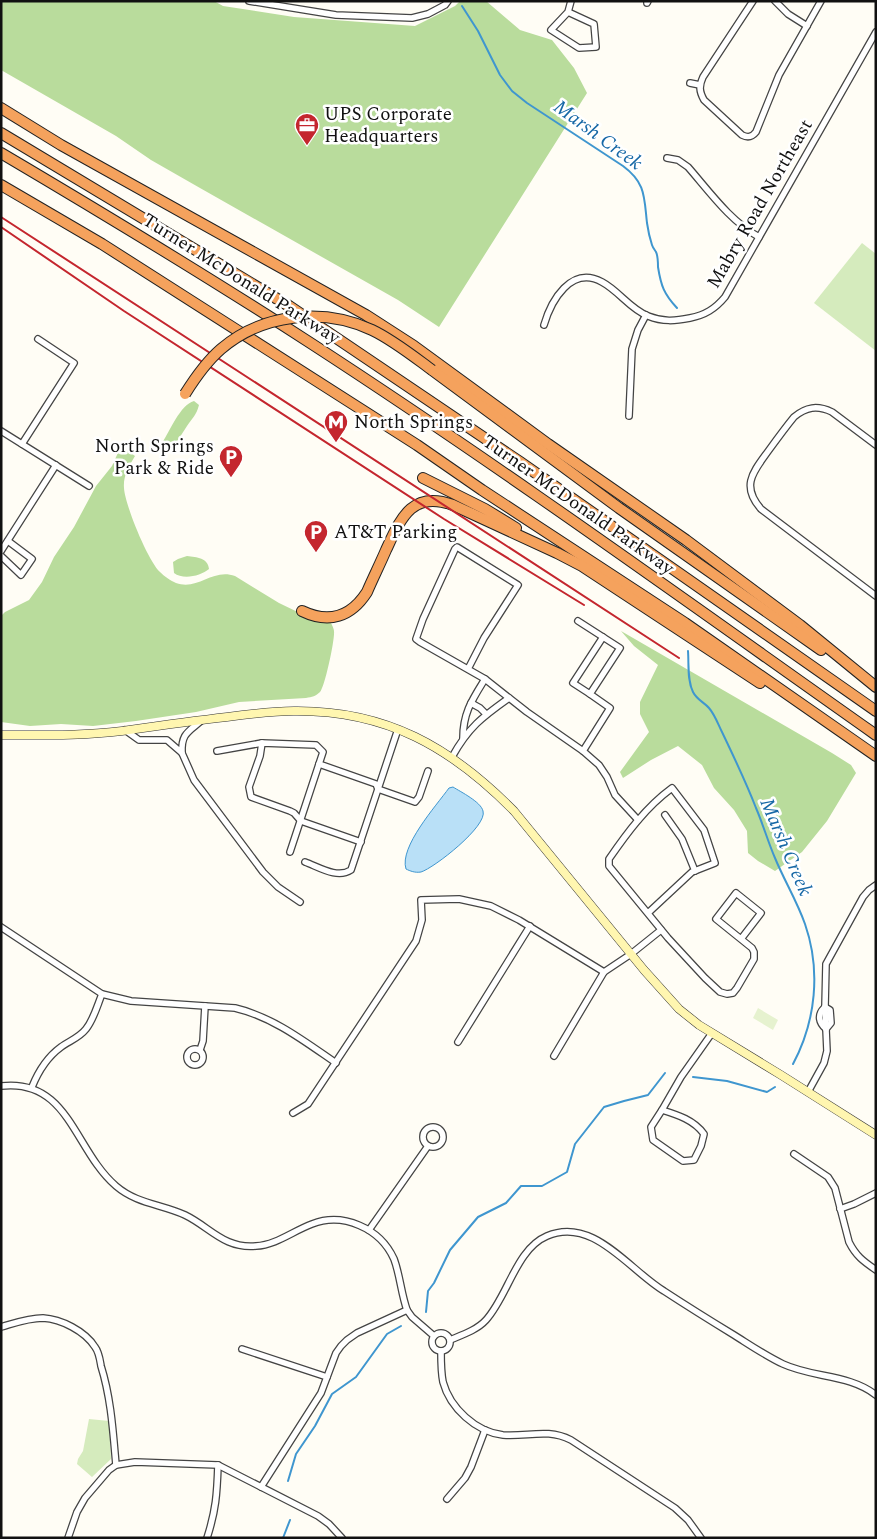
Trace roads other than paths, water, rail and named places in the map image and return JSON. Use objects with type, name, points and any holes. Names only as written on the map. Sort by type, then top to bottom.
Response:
[{"type":"highway","points":[[1,108],[60,145],[359,311],[414,346],[548,444],[686,540],[800,625],[876,687]]},
{"type":"highway","name":"Turner McDonald Parkway","points":[[1,133],[289,306],[520,462],[876,711]]},
{"type":"highway","name":"Turner McDonald Parkway","points":[[1,153],[169,254],[359,375],[518,483],[876,734]]},
{"type":"highway","points":[[1,185],[102,244],[409,440],[685,623],[876,756]]},
{"type":"highway","points":[[185,394],[211,358],[221,349],[258,327],[283,320],[320,316],[347,321],[373,330],[491,413],[619,508],[876,687]]},
{"type":"highway","points":[[423,478],[485,509],[557,553]]},
{"type":"highway","points":[[302,611],[310,615],[328,617],[337,616],[353,608],[361,601],[366,592],[403,516],[417,504],[435,500],[453,505],[582,566],[791,702],[808,708]]},
{"type":"street","points":[[249,1],[336,15],[412,18],[428,14],[445,5],[448,1]]},
{"type":"street","points":[[568,12],[594,24],[596,48],[579,48],[552,30],[568,12],[571,1]]},
{"type":"street","points":[[753,1],[703,77],[700,85],[700,93],[704,100],[742,135],[747,137],[751,137],[756,132],[779,75],[821,1]]},
{"type":"street","points":[[775,1],[788,14],[807,26]]},
{"type":"street","name":"Mabry Road Northeast","points":[[544,325],[548,311],[566,285],[576,279],[584,278],[593,278],[602,282],[646,315],[660,320],[675,321],[699,316],[713,310],[725,297],[876,32]]},
{"type":"street","points":[[690,83],[700,85]]},
{"type":"street","points":[[667,158],[678,160],[688,166],[735,221],[759,237]]},
{"type":"street","points":[[629,416],[632,349],[638,330],[646,315]]},
{"type":"street","points":[[22,444],[74,363],[38,339]]},
{"type":"street","points":[[876,445],[832,412],[824,408],[807,408],[794,417],[753,471],[750,486],[754,501],[761,509],[876,596]]},
{"type":"street","points":[[1,431],[88,486]]},
{"type":"street","points":[[1,551],[56,465]]},
{"type":"street","points":[[1,556],[21,575],[32,559],[8,541]]},
{"type":"street","points":[[468,669],[484,638],[518,585],[457,547],[423,619],[416,639],[485,679],[527,712],[583,751],[599,765],[615,795],[638,820]]},
{"type":"street","points":[[578,621],[620,648],[590,694]]},
{"type":"street","points":[[583,751],[610,708],[573,683],[602,637]]},
{"type":"street","points":[[463,738],[464,718],[485,679]]},
{"type":"street","points":[[452,757],[463,738],[475,724],[509,698]]},
{"type":"street","points":[[471,703],[486,714]]},
{"type":"street","points":[[1,735],[65,735],[124,730],[258,713],[294,711],[340,714],[370,720],[414,735],[452,757],[492,788],[514,811],[631,954],[690,1019],[876,1135]]},
{"type":"street","points":[[464,718],[475,724]]},
{"type":"street","points":[[182,753],[183,739],[186,733],[203,720]]},
{"type":"street","points":[[305,862],[337,874],[347,873],[352,870],[398,729]]},
{"type":"street","points":[[124,730],[139,740],[166,740],[182,753],[194,780],[263,872],[278,887],[300,902]]},
{"type":"street","points":[[262,743],[260,756],[249,787],[251,797],[290,811],[300,821],[361,842]]},
{"type":"street","points":[[217,750],[262,743],[316,745],[323,752],[290,852]]},
{"type":"street","points":[[319,764],[376,784],[378,789],[415,802],[419,797],[428,771]]},
{"type":"street","points":[[648,913],[692,872],[715,863],[704,830],[672,788],[638,820],[609,859],[610,866],[661,930],[720,992],[733,993],[754,959],[752,948],[716,919],[736,893],[761,912],[741,939]]},
{"type":"street","points":[[665,815],[682,839],[695,871]]},
{"type":"street","points":[[808,1092],[824,1063],[827,1051],[824,1007],[826,964],[863,897],[876,885]]},
{"type":"street","points":[[293,1113],[308,1104],[416,941],[422,920],[421,900],[451,898],[475,901],[492,906],[530,926],[604,972]]},
{"type":"street","points":[[458,1042],[530,926]]},
{"type":"street","points":[[1,927],[102,994],[131,1001],[235,1008],[262,1016],[278,1024],[336,1063]]},
{"type":"street","points":[[554,1056],[604,972],[631,954],[661,930]]},
{"type":"street","points":[[32,1088],[38,1072],[49,1058],[87,1028],[102,994]]},
{"type":"street","points":[[200,1050],[203,1041],[205,1006]]},
{"type":"street","points":[[662,1110],[681,1116],[698,1126],[704,1134],[701,1146],[694,1160],[683,1161],[653,1140],[650,1127],[681,1077],[712,1033]]},
{"type":"street","points":[[1,1086],[12,1084],[32,1088],[46,1094],[59,1106],[102,1172],[117,1187],[142,1201],[186,1215],[226,1241],[245,1246],[263,1245],[274,1242],[311,1224],[329,1220],[350,1221],[369,1230],[383,1243],[393,1258],[407,1310],[412,1317],[434,1336]]},
{"type":"street","points":[[369,1230],[428,1146]]},
{"type":"street","points":[[794,1154],[828,1177],[835,1188],[849,1242],[853,1250],[861,1260],[876,1270]]},
{"type":"street","points":[[840,1208],[876,1193]]},
{"type":"street","points":[[450,1340],[473,1330],[486,1321],[525,1254],[537,1242],[557,1232],[580,1232],[613,1251],[655,1286],[771,1358],[801,1371],[851,1382],[862,1386],[876,1395]]},
{"type":"street","points":[[261,1487],[321,1393],[336,1353],[347,1340],[357,1333],[407,1310]]},
{"type":"street","points":[[1,1327],[24,1320],[41,1318],[54,1320],[70,1326],[82,1334],[96,1348],[108,1386],[116,1465]]},
{"type":"street","points":[[443,1333],[450,1340],[448,1348],[441,1351],[436,1350],[432,1342],[434,1336],[443,1333]]},
{"type":"street","points":[[242,1350],[327,1377]]},
{"type":"street","points":[[441,1351],[444,1383],[452,1400],[466,1418],[486,1430],[504,1435],[544,1433],[554,1434],[571,1440],[675,1508],[688,1520],[701,1538]]},
{"type":"street","points":[[447,1499],[465,1478],[486,1430]]},
{"type":"street","points":[[68,1538],[77,1512],[85,1498],[109,1470],[116,1465],[143,1462],[218,1465],[318,1516],[329,1524],[342,1538]]},
{"type":"street","points":[[207,1538],[214,1517],[217,1499],[218,1465]]},
{"type":"water","points":[[453,787],[479,804],[483,811],[482,818],[459,846],[437,863],[421,872],[406,869],[405,860],[413,838],[449,788]]},
{"type":"waterway","name":"Marsh Creek","points":[[462,6],[478,31],[500,75],[512,91],[527,103],[623,166],[636,178],[644,198],[648,231],[657,255],[662,285],[666,294],[677,308]]},
{"type":"waterway","name":"Marsh Creek","points":[[688,651],[689,677],[693,692],[713,714],[735,760],[775,858],[802,915],[810,941],[813,959],[814,995],[807,1030],[793,1064]]},
{"type":"waterway","name":"Marsh Creek","points":[[426,1312],[428,1291],[434,1283],[450,1250],[478,1217],[506,1203],[521,1186],[542,1186],[567,1172],[575,1144],[604,1107],[648,1095],[665,1073]]},
{"type":"waterway","name":"Marsh Creek","points":[[693,1077],[727,1081],[767,1092],[775,1087]]},
{"type":"waterway","name":"Marsh Creek","points":[[288,1481],[296,1454],[315,1426],[332,1394],[356,1377],[387,1334],[401,1326]]},
{"type":"waterway","name":"Marsh Creek","points":[[283,1538],[290,1520]]},
{"type":"railway","points":[[1,217],[679,658]]},
{"type":"railway","points":[[1,227],[124,311],[444,519],[584,605]]},
{"type":"place","name":"UPS Corporate Headquarters","points":[[307,146]]},
{"type":"place","name":"North Springs","points":[[336,443]]},
{"type":"place","name":"North Springs Park & Ride","points":[[231,478]]},
{"type":"place","name":"AT&T Parking","points":[[316,553]]}]
